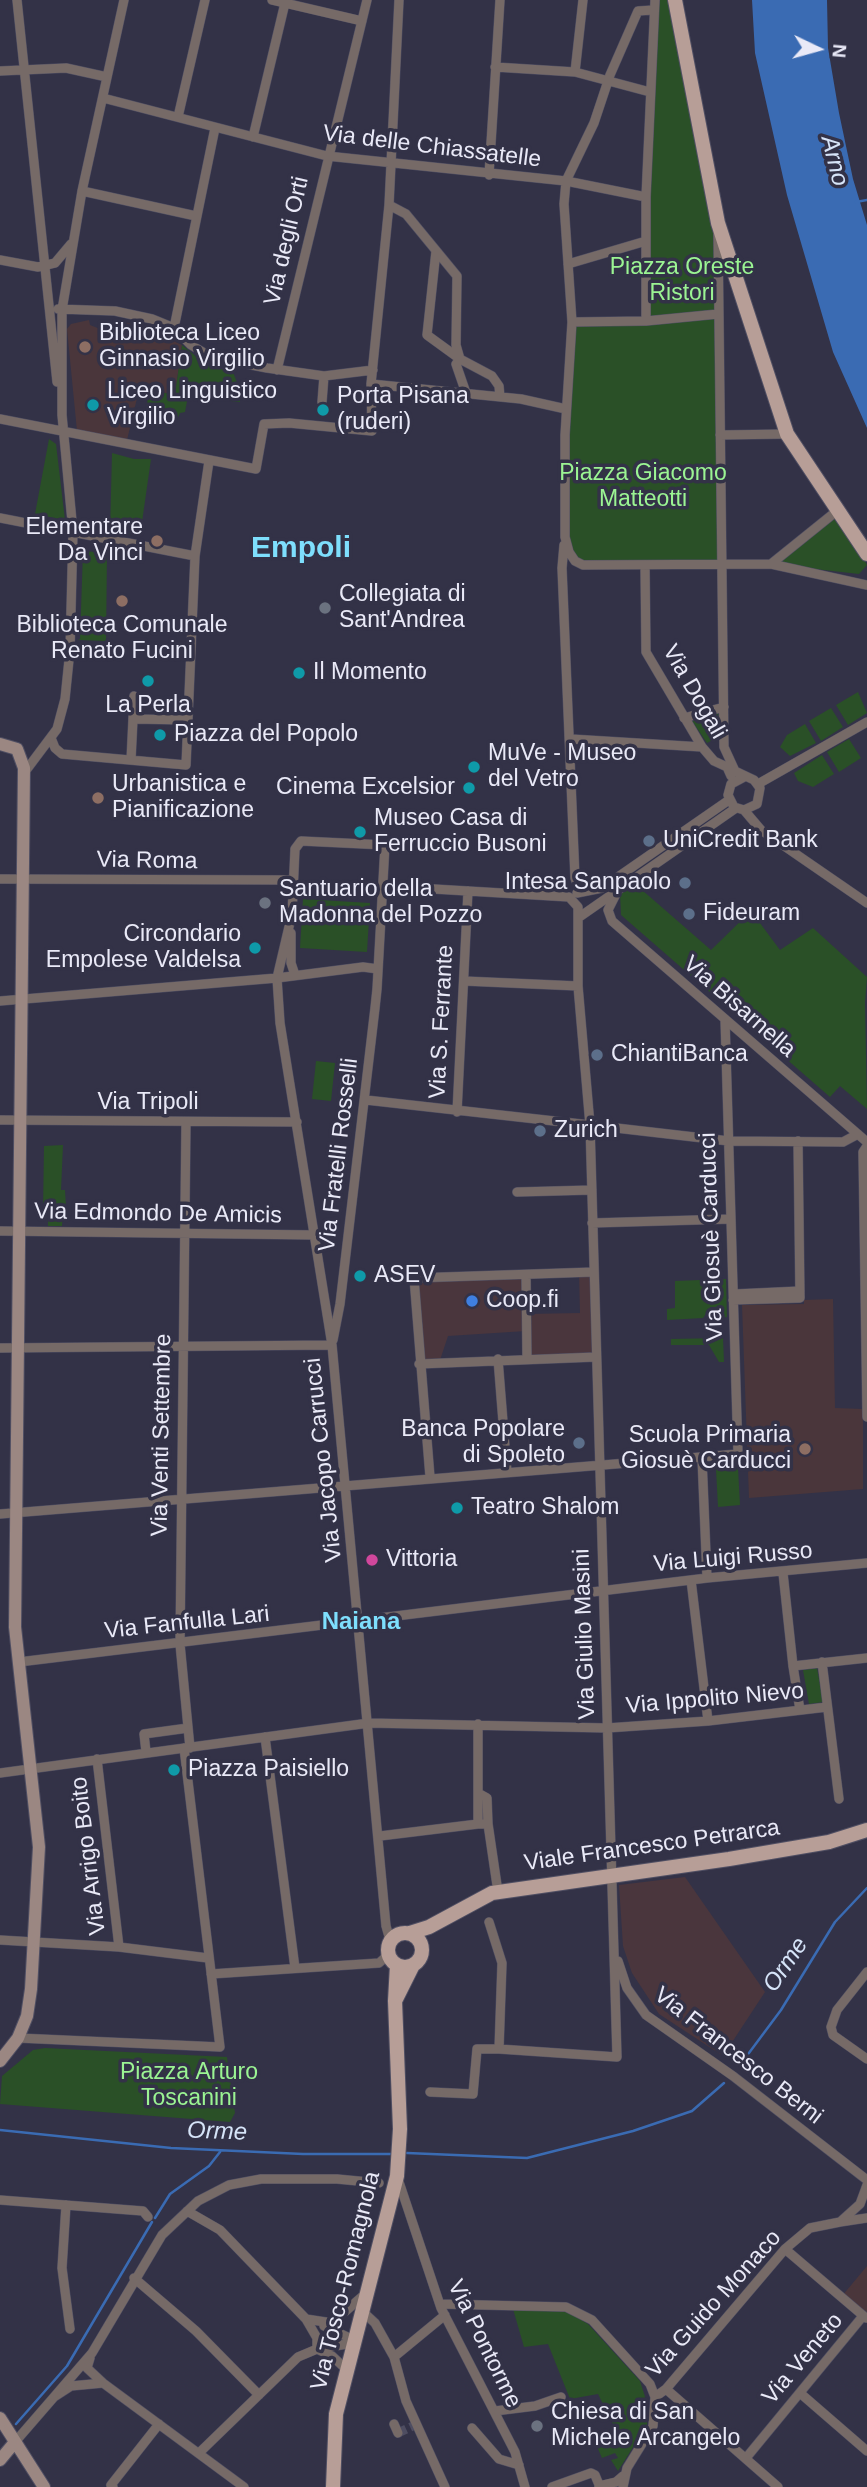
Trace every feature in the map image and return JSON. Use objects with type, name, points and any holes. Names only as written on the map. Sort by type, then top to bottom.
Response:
[{"type":"main road","points":[[676,0],[718,223],[788,435],[867,554]]},
{"type":"main road","points":[[0,744],[17,749],[22,756],[24,773],[15,1607],[39,1837],[32,1989],[18,2038],[0,2061]]},
{"type":"main road","name":"Viale Francesco Petrarca","points":[[410,1933],[478,1899],[498,1892],[829,1842],[867,1830]]},
{"type":"main road","name":"Viale Francesco Petrarca","points":[[422,1950],[448,1916]]},
{"type":"main road","points":[[413,1965],[392,1953],[399,1933],[410,1933],[419,1940],[422,1950]]},
{"type":"main road","name":"Via Tosco-Romagnola","points":[[395,2001],[422,1950]]},
{"type":"main road","name":"Via Tosco-Romagnola","points":[[333,2487],[336,2414],[397,2176],[400,2129],[392,1953]]},
{"type":"main road","points":[[0,2040],[18,2038]]},
{"type":"main road","points":[[0,2418],[44,2487]]},
{"type":"main road","points":[[0,2460],[15,2442]]},
{"type":"street","points":[[17,0],[44,265],[61,379]]},
{"type":"street","points":[[62,415],[62,314],[82,191],[124,0]]},
{"type":"street","points":[[178,117],[205,0]]},
{"type":"street","points":[[272,0],[362,21]]},
{"type":"street","name":"Via degli Orti","points":[[277,370],[367,0]]},
{"type":"street","points":[[0,419],[256,469],[264,424],[372,431],[371,384],[389,205],[399,0]]},
{"type":"street","points":[[489,175],[500,0]]},
{"type":"street","points":[[575,72],[583,0]]},
{"type":"street","points":[[253,137],[285,3]]},
{"type":"street","points":[[580,892],[575,878],[562,568],[565,537],[566,409],[572,322],[564,204],[566,181],[594,122],[608,80],[638,11],[654,5],[646,197],[646,321]]},
{"type":"street","points":[[495,67],[575,72],[650,92]]},
{"type":"street","points":[[0,71],[66,68],[107,77]]},
{"type":"street","name":"Via delle Chiassatelle","points":[[103,98],[327,156],[566,181],[646,197]]},
{"type":"street","points":[[174,328],[215,128]]},
{"type":"street","points":[[390,189],[405,214],[457,276],[456,345],[460,359]]},
{"type":"street","points":[[82,191],[197,216]]},
{"type":"street","points":[[389,205],[405,214]]},
{"type":"street","points":[[718,223],[725,752],[735,771],[758,784]]},
{"type":"street","points":[[0,260],[38,267],[62,257],[74,240]]},
{"type":"street","points":[[568,264],[646,241]]},
{"type":"street","points":[[436,251],[427,335],[460,359],[492,376],[499,386],[500,397]]},
{"type":"street","points":[[49,306],[62,314],[115,311],[174,328],[191,345],[211,357],[324,376],[373,370]]},
{"type":"street","points":[[52,324],[62,314]]},
{"type":"street","points":[[572,322],[646,321],[718,314]]},
{"type":"street","points":[[17,749],[36,749],[51,738],[60,718],[66,687],[73,532],[52,324]]},
{"type":"street","points":[[460,359],[456,364],[466,393]]},
{"type":"street","points":[[322,402],[324,376]]},
{"type":"street","points":[[371,384],[500,397],[566,409]]},
{"type":"street","points":[[720,435],[788,435]]},
{"type":"street","points":[[51,738],[55,748],[62,754],[186,765],[195,556],[209,461]]},
{"type":"street","points":[[771,564],[838,510]]},
{"type":"street","points":[[0,518],[195,556]]},
{"type":"street","points":[[565,537],[575,561],[583,565],[771,564],[867,585]]},
{"type":"street","name":"Via Dogali","points":[[645,565],[646,652],[702,747],[714,761],[727,767],[731,784]]},
{"type":"street","points":[[131,760],[134,696]]},
{"type":"street","points":[[684,718],[724,707]]},
{"type":"street","points":[[133,719],[188,720]]},
{"type":"street","points":[[758,784],[867,722]]},
{"type":"street","points":[[570,739],[654,741],[666,745],[702,747]]},
{"type":"street","points":[[24,773],[42,745]]},
{"type":"street","points":[[383,886],[565,895],[603,888],[729,800],[731,784],[744,777]]},
{"type":"street","points":[[578,918],[740,809],[754,807],[760,799],[758,784]]},
{"type":"street","points":[[729,800],[779,844],[867,904]]},
{"type":"street","name":"Via Fratelli Rosselli","points":[[293,880],[295,849],[301,841],[385,845],[378,969],[366,1100],[340,1304],[332,1345]]},
{"type":"street","name":"Via Roma","points":[[0,879],[293,880]]},
{"type":"street","points":[[293,880],[291,963],[295,975]]},
{"type":"street","name":"Via S. Ferrante","points":[[457,1112],[468,891]]},
{"type":"street","name":"Via Bisarnella","points":[[617,892],[608,910],[612,922],[867,1144]]},
{"type":"street","name":"Via Giulio Masini","points":[[499,2049],[617,2057],[590,1125],[578,986],[578,907],[565,895]]},
{"type":"street","name":"Via Jacopo Carrucci","points":[[292,914],[277,978],[280,1023],[332,1345],[380,1836],[386,1926],[392,1953]]},
{"type":"street","points":[[0,1001],[277,978],[363,967],[378,969]]},
{"type":"street","points":[[464,981],[578,986]]},
{"type":"street","name":"Via Giosuè Carducci","points":[[702,1458],[738,1454],[724,1019]]},
{"type":"street","points":[[366,1100],[729,1141],[843,1142],[858,1134]]},
{"type":"street","name":"Via Tripoli","points":[[0,1120],[297,1122]]},
{"type":"street","name":"Via Venti Settembre","points":[[18,2038],[220,2047],[208,1958],[187,1748],[188,1728],[180,1644],[186,1122]]},
{"type":"street","points":[[733,1297],[800,1298],[798,1141]]},
{"type":"street","points":[[867,1144],[863,1152],[867,1418]]},
{"type":"street","points":[[517,1192],[592,1191]]},
{"type":"street","points":[[593,1223],[731,1219]]},
{"type":"street","name":"Via Edmondo De Amicis","points":[[0,1231],[183,1236],[315,1235]]},
{"type":"street","points":[[430,1477],[414,1278],[594,1272]]},
{"type":"street","points":[[526,1275],[527,1358]]},
{"type":"street","points":[[0,1348],[332,1345]]},
{"type":"street","points":[[419,1364],[596,1357]]},
{"type":"street","points":[[498,1359],[507,1472]]},
{"type":"street","points":[[0,1514],[346,1487],[430,1477],[702,1458],[707,1578]]},
{"type":"street","name":"Via Luigi Russo","points":[[359,1622],[707,1578],[783,1573],[867,1563]]},
{"type":"street","points":[[783,1573],[800,1710]]},
{"type":"street","points":[[691,1580],[708,1721]]},
{"type":"street","name":"Via Fanfulla Lari","points":[[19,1662],[359,1622]]},
{"type":"street","points":[[793,1666],[867,1658]]},
{"type":"street","points":[[821,1662],[839,1800]]},
{"type":"street","name":"Via Ippolito Nievo","points":[[0,1773],[369,1723],[607,1728],[708,1721],[827,1707]]},
{"type":"street","points":[[478,1724],[478,1793],[487,1798],[483,1824],[498,1892]]},
{"type":"street","points":[[146,1752],[144,1734],[188,1728]]},
{"type":"street","points":[[265,1737],[295,1968]]},
{"type":"street","name":"Via Arrigo Boito","points":[[97,1759],[119,1947]]},
{"type":"street","points":[[380,1836],[483,1824]]},
{"type":"street","points":[[430,2092],[473,2094],[477,2049],[499,2049],[502,1963],[489,1922]]},
{"type":"street","points":[[0,1940],[119,1947],[208,1958]]},
{"type":"street","name":"Via Francesco Berni","points":[[614,1944],[627,1988],[646,2015],[755,2094],[867,2182]]},
{"type":"street","points":[[211,1974],[379,1963],[392,1953]]},
{"type":"street","points":[[867,1972],[837,2010],[833,2020],[833,2035],[867,2059]]},
{"type":"street","name":"Via Pontorme","points":[[397,2176],[440,2304],[495,2411],[519,2465],[525,2487]]},
{"type":"street","points":[[244,2487],[103,2383],[87,2368],[92,2353],[134,2278],[162,2235],[212,2192],[261,2179],[337,2179],[380,2183]]},
{"type":"street","points":[[840,2222],[860,2204],[867,2182]]},
{"type":"street","points":[[0,2200],[143,2211],[148,2217]]},
{"type":"street","points":[[66,2205],[62,2268],[70,2329]]},
{"type":"street","points":[[187,2211],[220,2230],[306,2319],[317,2338],[317,2349]]},
{"type":"street","name":"Via Guido Monaco","points":[[655,2397],[666,2389],[785,2249],[810,2228],[866,2218]]},
{"type":"street","points":[[785,2249],[865,2317]]},
{"type":"street","points":[[134,2278],[196,2332],[258,2395]]},
{"type":"street","points":[[306,2319],[332,2323],[366,2294]]},
{"type":"street","points":[[440,2304],[559,2307],[580,2312],[592,2320],[650,2384],[655,2397],[653,2426],[623,2476],[616,2482],[599,2486],[595,2474],[591,2473],[552,2487]]},
{"type":"street","points":[[362,2311],[379,2329],[394,2357],[406,2401],[445,2487]]},
{"type":"street","points":[[394,2357],[445,2315]]},
{"type":"street","name":"Via Veneto","points":[[746,2458],[865,2317]]},
{"type":"street","points":[[306,2319],[353,2342]]},
{"type":"street","points":[[200,2452],[298,2357],[317,2349],[353,2342]]},
{"type":"street","points":[[317,2349],[332,2356],[346,2369]]},
{"type":"street","points":[[15,2442],[92,2353]]},
{"type":"street","points":[[54,2397],[71,2386],[103,2383]]},
{"type":"street","points":[[666,2389],[778,2487]]},
{"type":"street","points":[[800,2393],[867,2451]]},
{"type":"street","points":[[495,2411],[517,2405],[535,2406],[561,2397]]},
{"type":"street","points":[[113,2487],[111,2485],[159,2424]]},
{"type":"street","points":[[472,2428],[499,2459],[519,2465]]},
{"type":"street","points":[[623,2476],[623,2487]]},
{"type":"shaded area","points":[[89,320],[90,325],[110,333],[120,332],[124,322],[149,328],[182,345],[175,394],[139,390],[127,440],[77,431],[67,329],[71,324]]},
{"type":"shaded area","points":[[579,1272],[594,1272],[596,1357],[527,1358],[526,1331],[448,1336],[439,1363],[419,1364],[414,1278],[526,1275],[526,1314],[580,1313]]},
{"type":"shaded area","name":"Scuola Primaria Giosuè Carducci","points":[[833,1299],[835,1408],[863,1409],[863,1489],[749,1498],[742,1305],[804,1304],[804,1300]]},
{"type":"shaded area","points":[[685,1877],[765,1992],[723,2056],[659,2014],[632,1973],[623,1946],[619,1885]]},
{"type":"shaded area","points":[[867,2266],[867,2319],[842,2296]]},
{"type":"green space","name":"Piazza Giacomo Matteotti","points":[[655,0],[675,0],[718,223],[722,565],[583,565],[569,552],[565,435],[572,322],[645,321]]},
{"type":"green space","points":[[182,345],[204,363],[231,367],[238,385],[240,402],[222,400],[218,394],[211,399],[188,396],[185,412],[180,413],[176,422],[170,425],[164,422],[160,412],[148,407],[146,391],[175,394]]},
{"type":"green space","points":[[49,439],[56,444],[65,520],[35,514]]},
{"type":"green space","points":[[112,453],[134,459],[151,459],[140,536],[110,532]]},
{"type":"green space","points":[[838,510],[867,565],[859,574],[771,564]]},
{"type":"green space","points":[[83,551],[107,553],[106,641],[78,640]]},
{"type":"green space","points":[[858,692],[867,713],[848,725],[836,705]]},
{"type":"green space","points":[[831,708],[843,727],[821,741],[809,721]]},
{"type":"green space","points":[[718,712],[720,736],[707,743],[692,721]]},
{"type":"green space","points":[[805,724],[816,743],[790,756],[780,747],[787,735]]},
{"type":"green space","points":[[849,739],[861,758],[839,772],[827,752]]},
{"type":"green space","points":[[822,755],[834,774],[813,787],[798,781],[794,773]]},
{"type":"green space","points":[[634,883],[711,950],[751,911],[780,950],[813,928],[867,977],[867,1109],[840,1086],[830,1097],[621,915],[620,893]]},
{"type":"green space","points":[[303,899],[370,903],[367,952],[300,948]]},
{"type":"green space","points":[[316,1061],[335,1063],[331,1101],[312,1099]]},
{"type":"green space","points":[[63,1145],[61,1190],[65,1190],[66,1207],[63,1207],[62,1226],[48,1226],[48,1212],[43,1211],[44,1146]]},
{"type":"green space","points":[[726,1279],[727,1317],[721,1318],[719,1310],[711,1307],[703,1318],[667,1320],[667,1309],[675,1308],[675,1281]]},
{"type":"green space","points":[[723,1338],[724,1362],[719,1362],[709,1345],[671,1345],[671,1339]]},
{"type":"green space","points":[[738,1468],[740,1505],[718,1507],[716,1469]]},
{"type":"green space","points":[[817,1668],[823,1702],[809,1704],[803,1670]]},
{"type":"green space","name":"Piazza Arturo Toscanini","points":[[45,2048],[227,2057],[235,2113],[230,2122],[0,2104],[2,2076],[33,2050]]},
{"type":"green space","points":[[513,2309],[567,2311],[588,2324],[640,2381],[648,2406],[647,2425],[618,2471],[611,2460],[618,2458],[615,2453],[602,2458],[595,2442],[614,2426],[598,2394],[570,2399],[548,2344],[524,2347]]},
{"type":"water","name":"Arno","points":[[752,0],[827,0],[828,48],[839,113],[853,179],[867,225],[867,428],[833,352],[787,195],[755,53]]},
{"type":"waterway","points":[[856,202],[867,200]]},
{"type":"waterway","name":"Orme","points":[[740,2065],[781,2010],[835,1922],[867,1888]]},
{"type":"waterway","name":"Orme","points":[[407,2153],[527,2158],[633,2131],[692,2111],[724,2083]]},
{"type":"waterway","name":"Orme","points":[[0,2130],[171,2148],[303,2154],[391,2154]]},
{"type":"waterway","points":[[155,2218],[170,2194],[209,2166],[220,2152]]},
{"type":"waterway","points":[[16,2424],[67,2366],[152,2222]]},
{"type":"tunnel","points":[[398,2433],[417,2424]]},
{"type":"place","name":"Biblioteca Liceo Ginnasio Virgilio","points":[[85,347]]},
{"type":"place","name":"Liceo Linguistico Virgilio","points":[[93,405]]},
{"type":"place","name":"Porta Pisana (ruderi)","points":[[323,410]]},
{"type":"place","name":"Elementare Da Vinci","points":[[157,541]]},
{"type":"place","name":"Biblioteca Comunale Renato Fucini","points":[[122,601]]},
{"type":"place","name":"Collegiata di Sant'Andrea","points":[[325,608]]},
{"type":"place","name":"Il Momento","points":[[299,673]]},
{"type":"place","name":"La Perla","points":[[148,681]]},
{"type":"place","name":"Piazza del Popolo","points":[[160,735]]},
{"type":"place","name":"MuVe - Museo del Vetro","points":[[474,767]]},
{"type":"place","name":"Cinema Excelsior","points":[[469,788]]},
{"type":"place","name":"Urbanistica e Pianificazione","points":[[98,798]]},
{"type":"place","name":"Museo Casa di Ferruccio Busoni","points":[[360,832]]},
{"type":"place","name":"UniCredit Bank","points":[[649,841]]},
{"type":"place","name":"Intesa Sanpaolo","points":[[685,883]]},
{"type":"place","name":"Santuario della Madonna del Pozzo","points":[[265,903]]},
{"type":"place","name":"Fideuram","points":[[689,914]]},
{"type":"place","name":"Circondario Empolese Valdelsa","points":[[255,948]]},
{"type":"place","name":"ChiantiBanca","points":[[597,1055]]},
{"type":"place","name":"Zurich","points":[[540,1131]]},
{"type":"place","name":"ASEV","points":[[360,1276]]},
{"type":"place","name":"Coop.fi","points":[[472,1301]]},
{"type":"place","name":"Banca Popolare di Spoleto","points":[[579,1443]]},
{"type":"place","name":"Scuola Primaria Giosuè Carducci","points":[[805,1449]]},
{"type":"place","name":"Teatro Shalom","points":[[457,1508]]},
{"type":"place","name":"Vittoria","points":[[372,1560]]},
{"type":"place","name":"Piazza Paisiello","points":[[174,1770]]},
{"type":"place","name":"Chiesa di San Michele Arcangelo","points":[[537,2426]]},
{"type":"district","name":"Empoli","points":[[301,549]]},
{"type":"district","name":"Naiana","points":[[361,1622]]},
{"type":"park label","name":"Piazza Oreste Ristori","points":[[682,281]]}]
